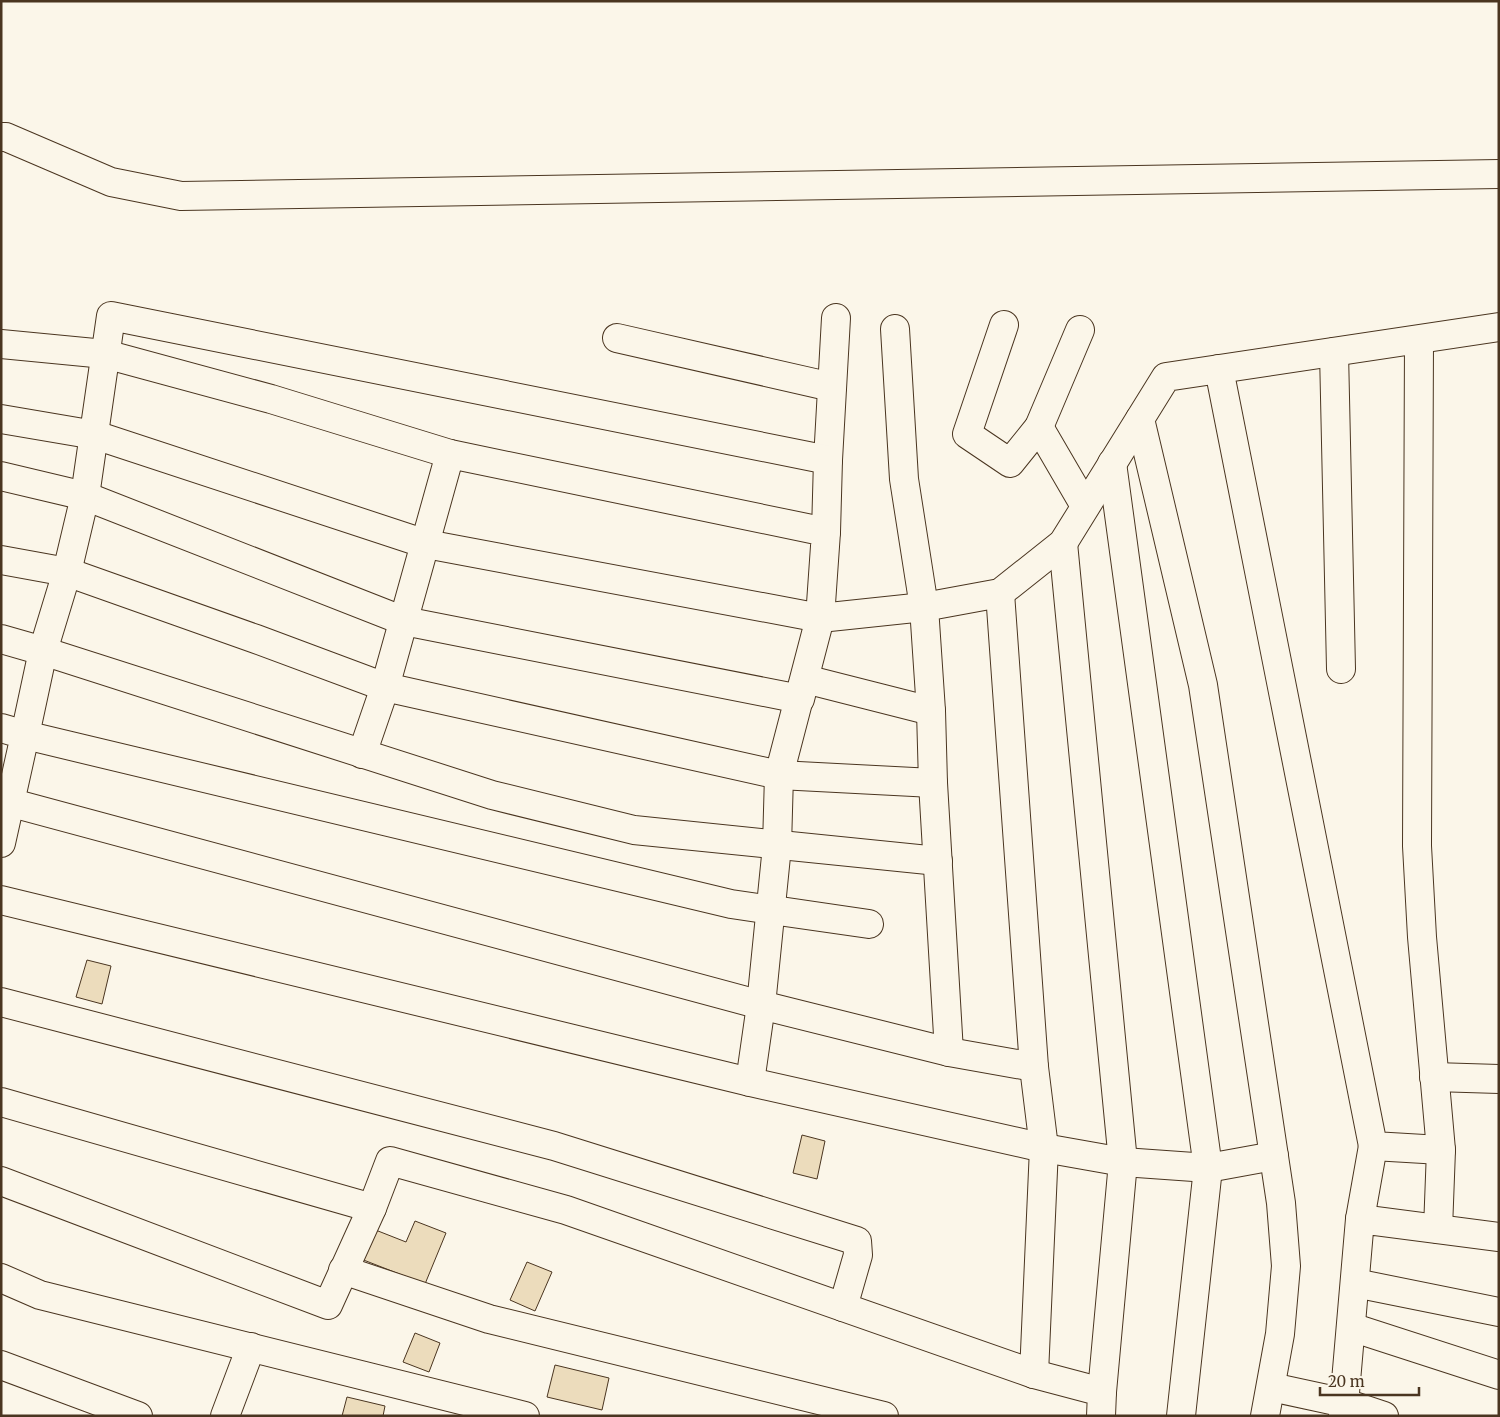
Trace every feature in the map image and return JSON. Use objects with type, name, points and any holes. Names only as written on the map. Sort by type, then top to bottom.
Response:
[{"type":"street","points":[[1,137],[6,137],[111,182],[182,196],[1499,174]]},
{"type":"street","points":[[1,843],[13,731],[43,651],[67,572],[85,496],[111,316],[828,460]]},
{"type":"street","points":[[1,476],[85,496],[404,621],[800,699],[820,618],[836,318]]},
{"type":"street","points":[[1004,325],[967,434],[1010,463],[1039,427],[1080,330]]},
{"type":"street","points":[[1,419],[95,435],[426,544],[820,618],[924,607],[1000,593],[1063,543],[1166,377],[1499,327]]},
{"type":"street","points":[[895,328],[904,479],[924,607],[948,1052]]},
{"type":"street","points":[[617,338],[832,387]]},
{"type":"street","points":[[1418,340],[1417,846],[1422,936],[1441,1150],[1438,1229]]},
{"type":"street","points":[[1,344],[105,354],[271,399],[450,454],[826,532]]},
{"type":"street","points":[[1334,352],[1341,669]]},
{"type":"street","points":[[1219,369],[1373,1146],[1360,1219],[1344,1410]]},
{"type":"street","points":[[1140,420],[1203,685],[1281,1203],[1286,1266],[1280,1334],[1265,1416]]},
{"type":"street","points":[[1039,427],[1085,506]]},
{"type":"street","points":[[362,754],[386,687],[450,454]]},
{"type":"street","points":[[1112,463],[1208,1168],[1181,1416]]},
{"type":"street","points":[[1,1181],[328,1305],[372,1208],[390,1161],[566,1210],[1034,1374],[1101,1404],[1122,1162],[1063,543]]},
{"type":"street","points":[[1,560],[67,572],[386,687],[779,775],[933,783]]},
{"type":"street","points":[[1000,593],[1034,1068],[1044,1148],[1034,1374]]},
{"type":"street","points":[[1,639],[492,795],[634,830],[938,861]]},
{"type":"street","points":[[805,679],[931,711]]},
{"type":"street","points":[[750,1082],[761,1005],[777,846],[779,775],[805,679]]},
{"type":"street","points":[[13,731],[731,904],[869,924]]},
{"type":"street","points":[[5,801],[761,1005],[948,1052],[1034,1068]]},
{"type":"street","points":[[1,900],[750,1082],[1044,1148],[1122,1162],[1208,1168],[1274,1156]]},
{"type":"street","points":[[1,1002],[554,1146],[856,1240],[858,1255],[843,1307]]},
{"type":"street","points":[[1434,1077],[1499,1079]]},
{"type":"street","points":[[1,1102],[372,1208]]},
{"type":"street","points":[[1373,1146],[1441,1150]]},
{"type":"street","points":[[1360,1219],[1499,1237]]},
{"type":"street","points":[[343,1270],[488,1319],[884,1416]]},
{"type":"street","points":[[1,1278],[40,1295],[524,1416]]},
{"type":"street","points":[[1355,1283],[1499,1312]]},
{"type":"street","points":[[1351,1327],[1499,1375]]},
{"type":"street","points":[[225,1416],[251,1347]]},
{"type":"street","points":[[1,1366],[138,1416]]},
{"type":"street","points":[[1271,1387],[1344,1410],[1384,1416]]},
{"type":"building","points":[[87,960],[111,966],[102,1004],[76,997]]},
{"type":"building","points":[[802,1135],[825,1141],[817,1179],[793,1173]]},
{"type":"building","points":[[415,1221],[446,1233],[425,1284],[361,1259],[373,1229],[406,1242]]},
{"type":"building","points":[[527,1262],[552,1272],[535,1311],[510,1300]]},
{"type":"building","points":[[415,1333],[440,1343],[429,1372],[403,1362]]},
{"type":"building","points":[[555,1365],[609,1378],[602,1410],[547,1397]]},
{"type":"building","points":[[347,1397],[385,1406],[383,1416],[342,1416]]}]
